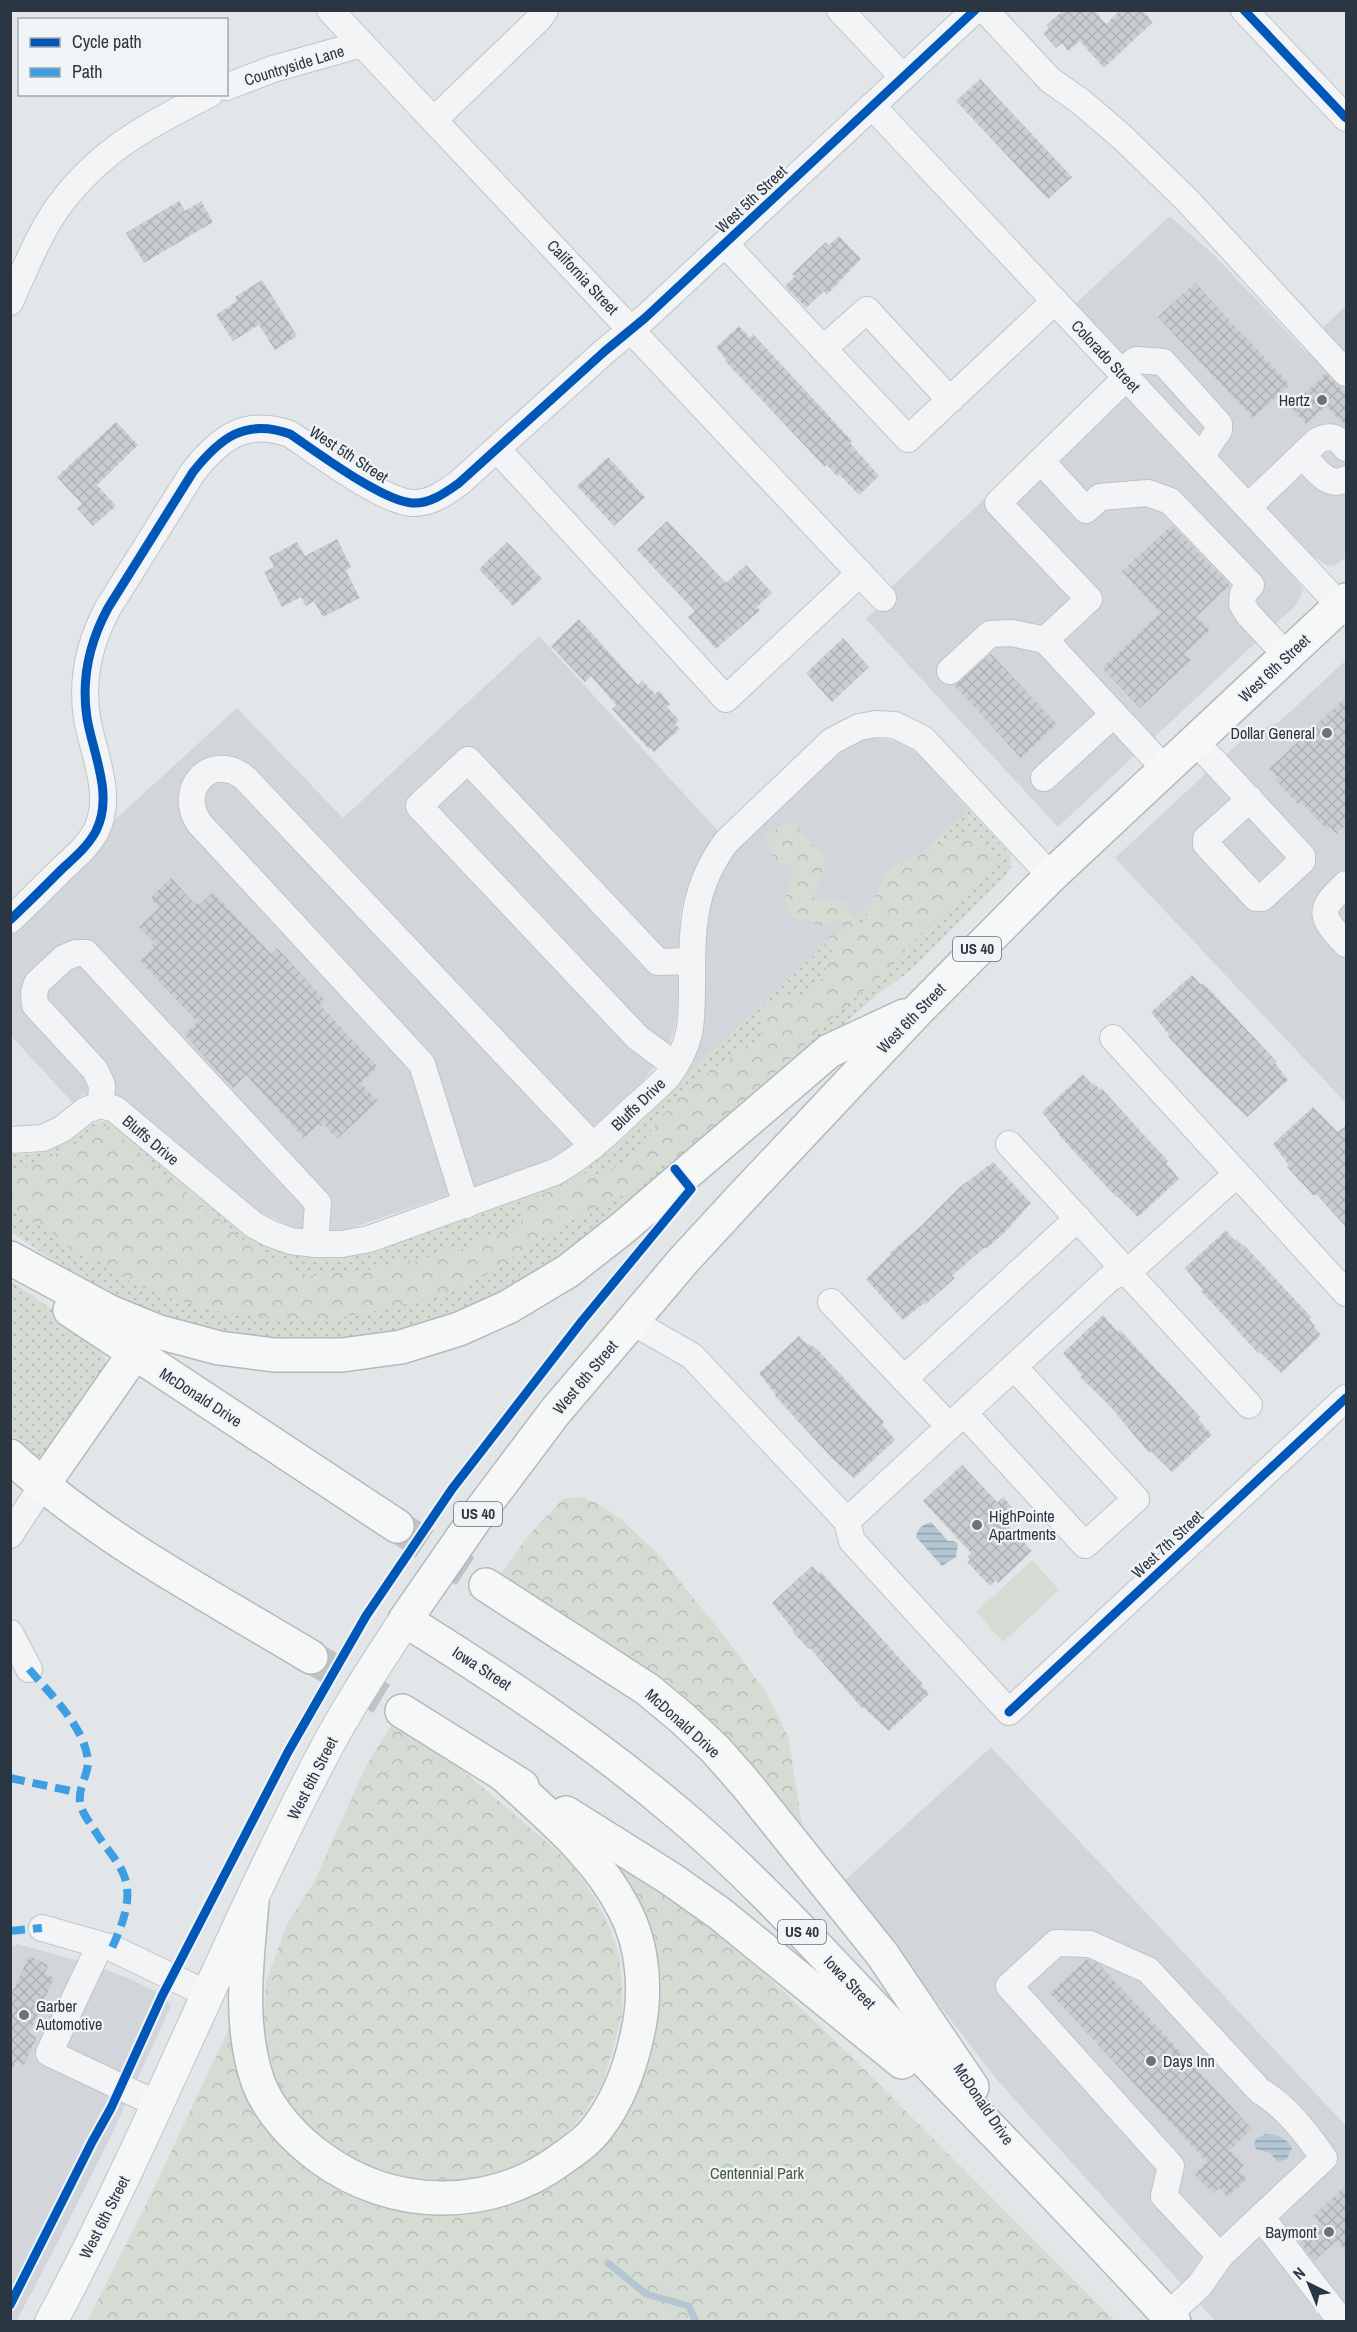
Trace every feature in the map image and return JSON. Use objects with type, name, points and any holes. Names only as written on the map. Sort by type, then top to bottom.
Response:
[{"type":"highway","name":"West 6th Street","points":[[405,1620],[488,1500],[555,1413],[632,1321],[742,1197],[919,1009],[1051,876],[1287,656],[1345,606]]},
{"type":"highway","points":[[10,1259],[110,1312],[159,1332],[219,1348],[274,1355],[342,1355],[401,1347],[459,1329],[508,1307],[567,1271],[624,1227],[829,1051],[919,1009]]},
{"type":"highway","name":"McDonald Drive","points":[[10,1259],[63,1305],[396,1526]]},
{"type":"highway","points":[[42,1486],[134,1354]]},
{"type":"highway","points":[[10,1456],[42,1486],[110,1534],[311,1657]]},
{"type":"highway","name":"McDonald Drive","points":[[486,1585],[647,1689],[715,1749],[882,1953],[1022,2160]]},
{"type":"highway","name":"Iowa Street","points":[[405,1620],[531,1700],[598,1748],[680,1815],[766,1895],[1171,2318]]},
{"type":"highway","name":"McDonald Drive","points":[[402,1711],[671,1879],[718,1913],[1022,2160]]},
{"type":"highway","points":[[252,1902],[245,2002],[252,2060],[259,2084],[270,2104],[284,2124],[308,2149],[336,2169],[367,2185],[394,2193],[428,2198],[484,2194],[517,2184],[548,2169],[580,2146],[597,2129],[610,2109],[633,2055],[642,2014],[642,1975],[636,1942],[625,1910],[607,1880],[587,1853],[504,1775]]},
{"type":"main road","name":"West 6th Street","points":[[51,2322],[159,2105],[321,1758],[358,1693],[405,1620]]},
{"type":"street","name":"California Street","points":[[330,10],[435,119],[883,598]]},
{"type":"street","points":[[435,119],[538,20],[545,10]]},
{"type":"street","points":[[840,10],[903,77]]},
{"type":"street","name":"West 5th Street","points":[[10,920],[86,845],[100,821],[103,790],[87,718],[85,694],[89,652],[97,628],[108,608],[208,453],[223,440],[244,430],[256,428],[279,430],[290,434],[385,495],[413,503],[440,496],[459,483],[632,330],[975,10]]},
{"type":"street","points":[[986,10],[1050,80],[1080,101],[1121,136],[1187,200],[1347,373]]},
{"type":"street","points":[[1244,10],[1347,118]]},
{"type":"street","name":"Countryside Lane","points":[[228,86],[273,69],[362,44]]},
{"type":"street","points":[[10,302],[49,221],[84,175],[138,132],[206,96]]},
{"type":"street","name":"Colorado Street","points":[[872,106],[1248,507],[1345,606]]},
{"type":"street","points":[[725,244],[908,439],[1056,301]]},
{"type":"street","points":[[823,349],[867,310],[950,400]]},
{"type":"street","points":[[1045,640],[1089,599],[998,503],[1136,360],[1163,362],[1215,418],[1219,430],[1201,457]]},
{"type":"street","points":[[1248,507],[1317,441],[1326,436],[1337,438],[1347,448]]},
{"type":"street","points":[[497,449],[726,699],[860,573]]},
{"type":"street","points":[[1303,455],[1329,482],[1339,483],[1347,479]]},
{"type":"street","points":[[1041,461],[1086,510],[1100,497],[1148,493],[1170,501],[1251,585],[1243,594],[1242,604],[1248,614],[1287,656]]},
{"type":"street","points":[[950,671],[990,634],[1012,633],[1045,640],[1165,769]]},
{"type":"street","points":[[1044,778],[1114,714]]},
{"type":"street","name":"Bluffs Drive","points":[[100,1105],[115,1109],[254,1225],[291,1241],[315,1244],[342,1244],[369,1239],[555,1172],[573,1162],[593,1146],[655,1089],[675,1065],[688,1034],[692,1010],[692,930],[695,906],[715,857],[727,842],[832,741],[859,727],[876,724],[895,725],[923,739],[1051,876]]},
{"type":"street","points":[[1195,741],[1250,799]]},
{"type":"street","points":[[675,1065],[638,1038],[419,806],[468,760],[658,962],[692,961]]},
{"type":"street","points":[[466,1205],[422,1064],[199,823],[191,807],[191,796],[194,786],[202,776],[213,769],[226,768],[237,771],[246,778],[593,1146]]},
{"type":"street","points":[[1347,884],[1331,898],[1326,906],[1326,916],[1329,926],[1347,944]]},
{"type":"street","points":[[10,1140],[43,1138],[62,1129],[86,1110],[100,1105],[102,1085],[95,1070],[35,1005],[36,983],[64,958],[76,953],[86,953],[318,1203],[315,1244]]},
{"type":"street","points":[[1113,1038],[1347,1293]]},
{"type":"street","points":[[1009,1144],[1249,1405]]},
{"type":"street","points":[[632,1321],[692,1356],[847,1521],[1110,1278],[1138,1263],[1237,1174]]},
{"type":"street","points":[[904,1379],[1078,1218]]},
{"type":"street","points":[[831,1302],[904,1379],[956,1420],[1085,1545],[1136,1499],[1014,1366]]},
{"type":"street","name":"West 7th Street","points":[[847,1521],[852,1541],[1009,1712],[1347,1398]]},
{"type":"street","points":[[10,1535],[42,1486]]},
{"type":"street","points":[[10,1632],[29,1669]]},
{"type":"street","points":[[42,1928],[112,1948],[209,1995]]},
{"type":"street","points":[[1171,2318],[1200,2285],[1220,2256],[1324,2158],[1276,2100],[1260,2091],[1148,1970],[1090,1944],[1056,1943],[1009,1986],[1172,2166],[1164,2196],[1220,2256]]},
{"type":"street","points":[[100,1945],[49,2053],[159,2105]]},
{"type":"street","points":[[1261,2217],[1342,2322]]},
{"type":"shaded area","points":[[1170,216],[1214,255],[1305,351],[1313,353],[1346,384],[1346,557],[1335,565],[1328,566],[1312,556],[1075,304]]},
{"type":"shaded area","points":[[1346,306],[1346,365],[1317,333]]},
{"type":"shaded area","points":[[1111,379],[1289,570],[1303,589],[1295,606],[1058,827],[866,619],[891,596],[887,591]]},
{"type":"shaded area","points":[[539,636],[718,831],[699,859],[684,897],[680,916],[677,1015],[666,1052],[642,1082],[566,1150],[530,1167],[349,1229],[323,1232],[292,1227],[254,1209],[129,1105],[111,1093],[97,1092],[82,1095],[73,1103],[11,1036],[11,933],[78,866],[108,826],[237,708],[343,818]]},
{"type":"shaded area","points":[[1346,660],[1346,1103],[1115,858],[1245,737],[1279,722]]},
{"type":"shaded area","points":[[874,738],[899,741],[920,755],[969,810],[673,1088],[710,899],[725,866],[746,839],[834,756],[852,743]]},
{"type":"shaded area","points":[[991,1747],[1346,2126],[1346,2321],[1215,2321],[997,2080],[844,1881]]},
{"type":"shaded area","points":[[17,1944],[86,1963],[128,1978],[161,1994],[171,2006],[112,2134],[16,2322],[10,2321],[10,1948]]},
{"type":"green space","points":[[969,810],[1010,854],[1011,867],[1004,878],[910,971],[879,993],[634,1209],[609,1228],[535,1274],[468,1310],[435,1322],[361,1337],[283,1340],[245,1337],[175,1321],[131,1304],[69,1271],[11,1232],[11,1154],[32,1154],[53,1149],[92,1124],[104,1121],[110,1122],[239,1231],[268,1246],[299,1255],[335,1257],[363,1252],[548,1189],[602,1154]]},
{"type":"green space","points":[[795,823],[825,859],[826,866],[813,897],[816,902],[830,898],[846,903],[859,928],[871,908],[884,875],[905,859],[966,835],[977,834],[994,853],[996,860],[993,866],[913,941],[891,967],[816,1032],[801,1049],[681,1158],[662,1166],[624,1195],[588,1211],[484,1276],[446,1294],[329,1320],[284,1319],[226,1313],[178,1301],[132,1283],[100,1260],[76,1254],[46,1227],[22,1218],[11,1209],[10,1170],[17,1173],[107,1125],[244,1241],[284,1265],[308,1276],[367,1270],[402,1259],[419,1262],[443,1250],[458,1251],[477,1239],[494,1237],[521,1225],[521,1214],[527,1201],[560,1187],[581,1173],[598,1174],[626,1163],[688,1083],[704,1076],[762,1037],[759,1012],[764,1005],[792,994],[803,999],[827,973],[824,965],[835,955],[828,946],[829,935],[845,928],[837,920],[819,927],[810,920],[798,922],[792,915],[785,899],[794,873],[788,864],[778,863],[770,850],[765,834],[786,824]]},
{"type":"green space","points":[[11,1281],[101,1344],[104,1349],[106,1367],[47,1454],[36,1458],[11,1435]]},
{"type":"green space","points":[[582,1497],[599,1504],[621,1519],[657,1553],[765,1691],[788,1736],[803,1832],[496,1581],[527,1537],[563,1499]]},
{"type":"green space","points":[[1032,1560],[1059,1590],[1003,1642],[976,1612]]},
{"type":"green space","points":[[394,1721],[452,1761],[570,1862],[596,1900],[619,1954],[622,2016],[604,2080],[586,2111],[564,2136],[540,2155],[475,2181],[445,2183],[406,2179],[376,2171],[344,2158],[301,2122],[263,2068],[271,2064],[263,2035],[266,1982],[287,1924],[314,1882],[367,1764]]},
{"type":"green space","name":"Centennial Park","points":[[607,1858],[684,1906],[744,1954],[850,2055],[1115,2321],[87,2322],[144,2209],[232,2022],[321,2175],[530,2190],[643,2062]]},
{"type":"water","points":[[931,1522],[948,1541],[958,1544],[956,1557],[942,1566],[916,1537],[921,1527]]},
{"type":"water","points":[[1265,2134],[1281,2137],[1290,2144],[1292,2148],[1287,2159],[1278,2162],[1270,2153],[1256,2149],[1254,2144],[1256,2139]]},
{"type":"building","points":[[1064,10],[1094,10],[1106,24],[1120,10],[1142,10],[1153,22],[1104,68],[1080,41],[1068,51],[1062,43],[1056,48],[1043,33],[1049,28],[1046,25]]},
{"type":"building","points":[[980,79],[1072,177],[1048,199],[956,101]]},
{"type":"building","points":[[179,201],[185,211],[201,201],[213,222],[144,263],[126,233]]},
{"type":"building","points":[[839,236],[861,259],[827,295],[824,291],[806,308],[785,286],[795,276],[792,274],[826,242],[829,245]]},
{"type":"building","points":[[262,280],[297,336],[275,350],[259,325],[233,341],[216,315],[237,301],[235,297]]},
{"type":"building","points":[[1195,283],[1290,385],[1253,418],[1158,317]]},
{"type":"building","points":[[739,326],[750,338],[753,334],[852,441],[850,443],[879,476],[859,495],[839,474],[837,476],[827,465],[825,467],[725,361],[726,359],[716,347]]},
{"type":"building","name":"Hertz","points":[[1326,373],[1347,394],[1347,428],[1326,406],[1306,424],[1290,407]]},
{"type":"building","points":[[116,422],[138,445],[97,485],[116,506],[93,526],[77,508],[82,504],[57,477]]},
{"type":"building","points":[[608,457],[645,497],[614,526],[577,486]]},
{"type":"building","points":[[667,521],[726,583],[746,565],[772,593],[757,607],[760,610],[716,649],[688,617],[695,611],[637,550]]},
{"type":"building","points":[[1172,525],[1230,585],[1197,616],[1210,630],[1184,654],[1191,660],[1140,708],[1102,668],[1160,613],[1122,571]]},
{"type":"building","points":[[337,539],[351,567],[346,571],[360,598],[323,617],[314,601],[306,606],[301,597],[282,607],[264,572],[274,567],[269,557],[297,542],[305,556]]},
{"type":"building","points":[[507,542],[542,579],[513,606],[479,569]]},
{"type":"building","points":[[579,619],[638,685],[642,680],[655,694],[659,691],[670,704],[667,707],[679,720],[675,724],[680,729],[654,752],[612,709],[616,705],[591,676],[585,682],[551,646]]},
{"type":"building","points":[[843,638],[869,667],[832,702],[806,673]]},
{"type":"building","points":[[991,654],[1057,724],[1021,758],[954,685]]},
{"type":"building","name":"Dollar General","points":[[1347,696],[1347,824],[1336,834],[1330,827],[1327,830],[1300,801],[1298,804],[1275,780],[1278,778],[1269,769]]},
{"type":"building","points":[[171,878],[195,904],[197,902],[199,905],[213,892],[271,954],[277,948],[325,1000],[320,1005],[378,1067],[361,1083],[378,1101],[337,1139],[323,1124],[321,1126],[319,1124],[304,1138],[246,1075],[233,1088],[184,1034],[197,1022],[140,961],[154,947],[152,945],[154,943],[139,927],[159,908],[150,898]]},
{"type":"building","points":[[1192,975],[1201,985],[1202,983],[1210,990],[1277,1062],[1275,1063],[1288,1080],[1247,1117],[1168,1036],[1151,1012]]},
{"type":"building","points":[[1083,1074],[1092,1084],[1102,1089],[1168,1161],[1166,1163],[1179,1179],[1138,1217],[1116,1197],[1059,1135],[1042,1112]]},
{"type":"building","points":[[1313,1107],[1338,1132],[1347,1125],[1347,1228],[1287,1167],[1289,1165],[1273,1144]]},
{"type":"building","points":[[993,1162],[1031,1203],[1003,1234],[952,1276],[955,1278],[925,1305],[924,1303],[903,1320],[866,1279],[960,1187]]},
{"type":"building","points":[[1226,1230],[1234,1240],[1244,1245],[1311,1317],[1309,1319],[1321,1335],[1281,1373],[1260,1352],[1258,1353],[1201,1291],[1203,1290],[1185,1268]]},
{"type":"building","points":[[1103,1315],[1118,1332],[1120,1330],[1200,1417],[1198,1419],[1212,1435],[1172,1472],[1151,1451],[1149,1453],[1110,1406],[1080,1377],[1082,1375],[1063,1353]]},
{"type":"building","points":[[799,1336],[808,1345],[818,1350],[884,1422],[882,1424],[895,1440],[854,1478],[832,1458],[775,1396],[759,1373]]},
{"type":"building","name":"HighPointe Apartments","points":[[962,1465],[997,1502],[1003,1497],[1018,1514],[1007,1524],[1032,1551],[998,1583],[996,1580],[990,1586],[967,1562],[971,1553],[923,1501]]},
{"type":"building","points":[[812,1566],[819,1574],[821,1572],[923,1684],[921,1685],[929,1694],[889,1731],[862,1708],[810,1648],[793,1632],[772,1603]]},
{"type":"building","name":"Garber Automotive","points":[[29,1956],[48,1965],[45,1973],[54,1978],[29,2033],[37,2037],[24,2065],[16,2062],[10,2074],[10,1997]]},
{"type":"building","name":"Days Inn","points":[[1087,1959],[1099,1964],[1252,2129],[1230,2150],[1244,2165],[1239,2170],[1247,2179],[1228,2197],[1219,2188],[1213,2194],[1194,2174],[1207,2162],[1050,1993]]},
{"type":"building","name":"Baymont","points":[[1347,2184],[1347,2252],[1336,2241],[1314,2261],[1300,2243],[1320,2223],[1313,2216]]},
{"type":"waterway","points":[[608,2263],[646,2294],[689,2306],[696,2322]]},
{"type":"tunnel","points":[[397,1526],[486,1585]]},
{"type":"tunnel","points":[[311,1657],[402,1711]]},
{"type":"marked path","points":[[29,1669],[66,1712],[81,1737],[88,1762],[80,1792],[81,1806],[100,1839],[118,1863],[126,1882],[127,1902],[112,1948]]},
{"type":"marked path","points":[[10,1778],[80,1793]]},
{"type":"marked path","points":[[10,1931],[42,1928]]},
{"type":"cycle path","points":[[10,920],[81,851],[96,831],[101,817],[103,789],[85,704],[86,675],[91,648],[108,608],[193,472],[213,449],[235,434],[247,430],[260,428],[274,430],[290,434],[367,485],[399,500],[419,503],[443,494],[459,483],[605,351],[645,318],[975,10]]},
{"type":"cycle path","points":[[1244,10],[1346,118]]},
{"type":"cycle path","points":[[10,2305],[111,2108],[162,1996],[288,1752],[366,1616],[452,1489],[582,1321],[691,1189],[675,1169]]},
{"type":"cycle path","points":[[1009,1712],[1346,1398]]},
{"type":"place","name":"Hertz","points":[[1322,400]]},
{"type":"place","name":"Dollar General","points":[[1327,733]]},
{"type":"place","name":"HighPointe Apartments","points":[[977,1525]]},
{"type":"place","name":"Garber Automotive","points":[[24,2015]]},
{"type":"place","name":"Days Inn","points":[[1151,2061]]},
{"type":"place","name":"Baymont","points":[[1329,2232]]}]
